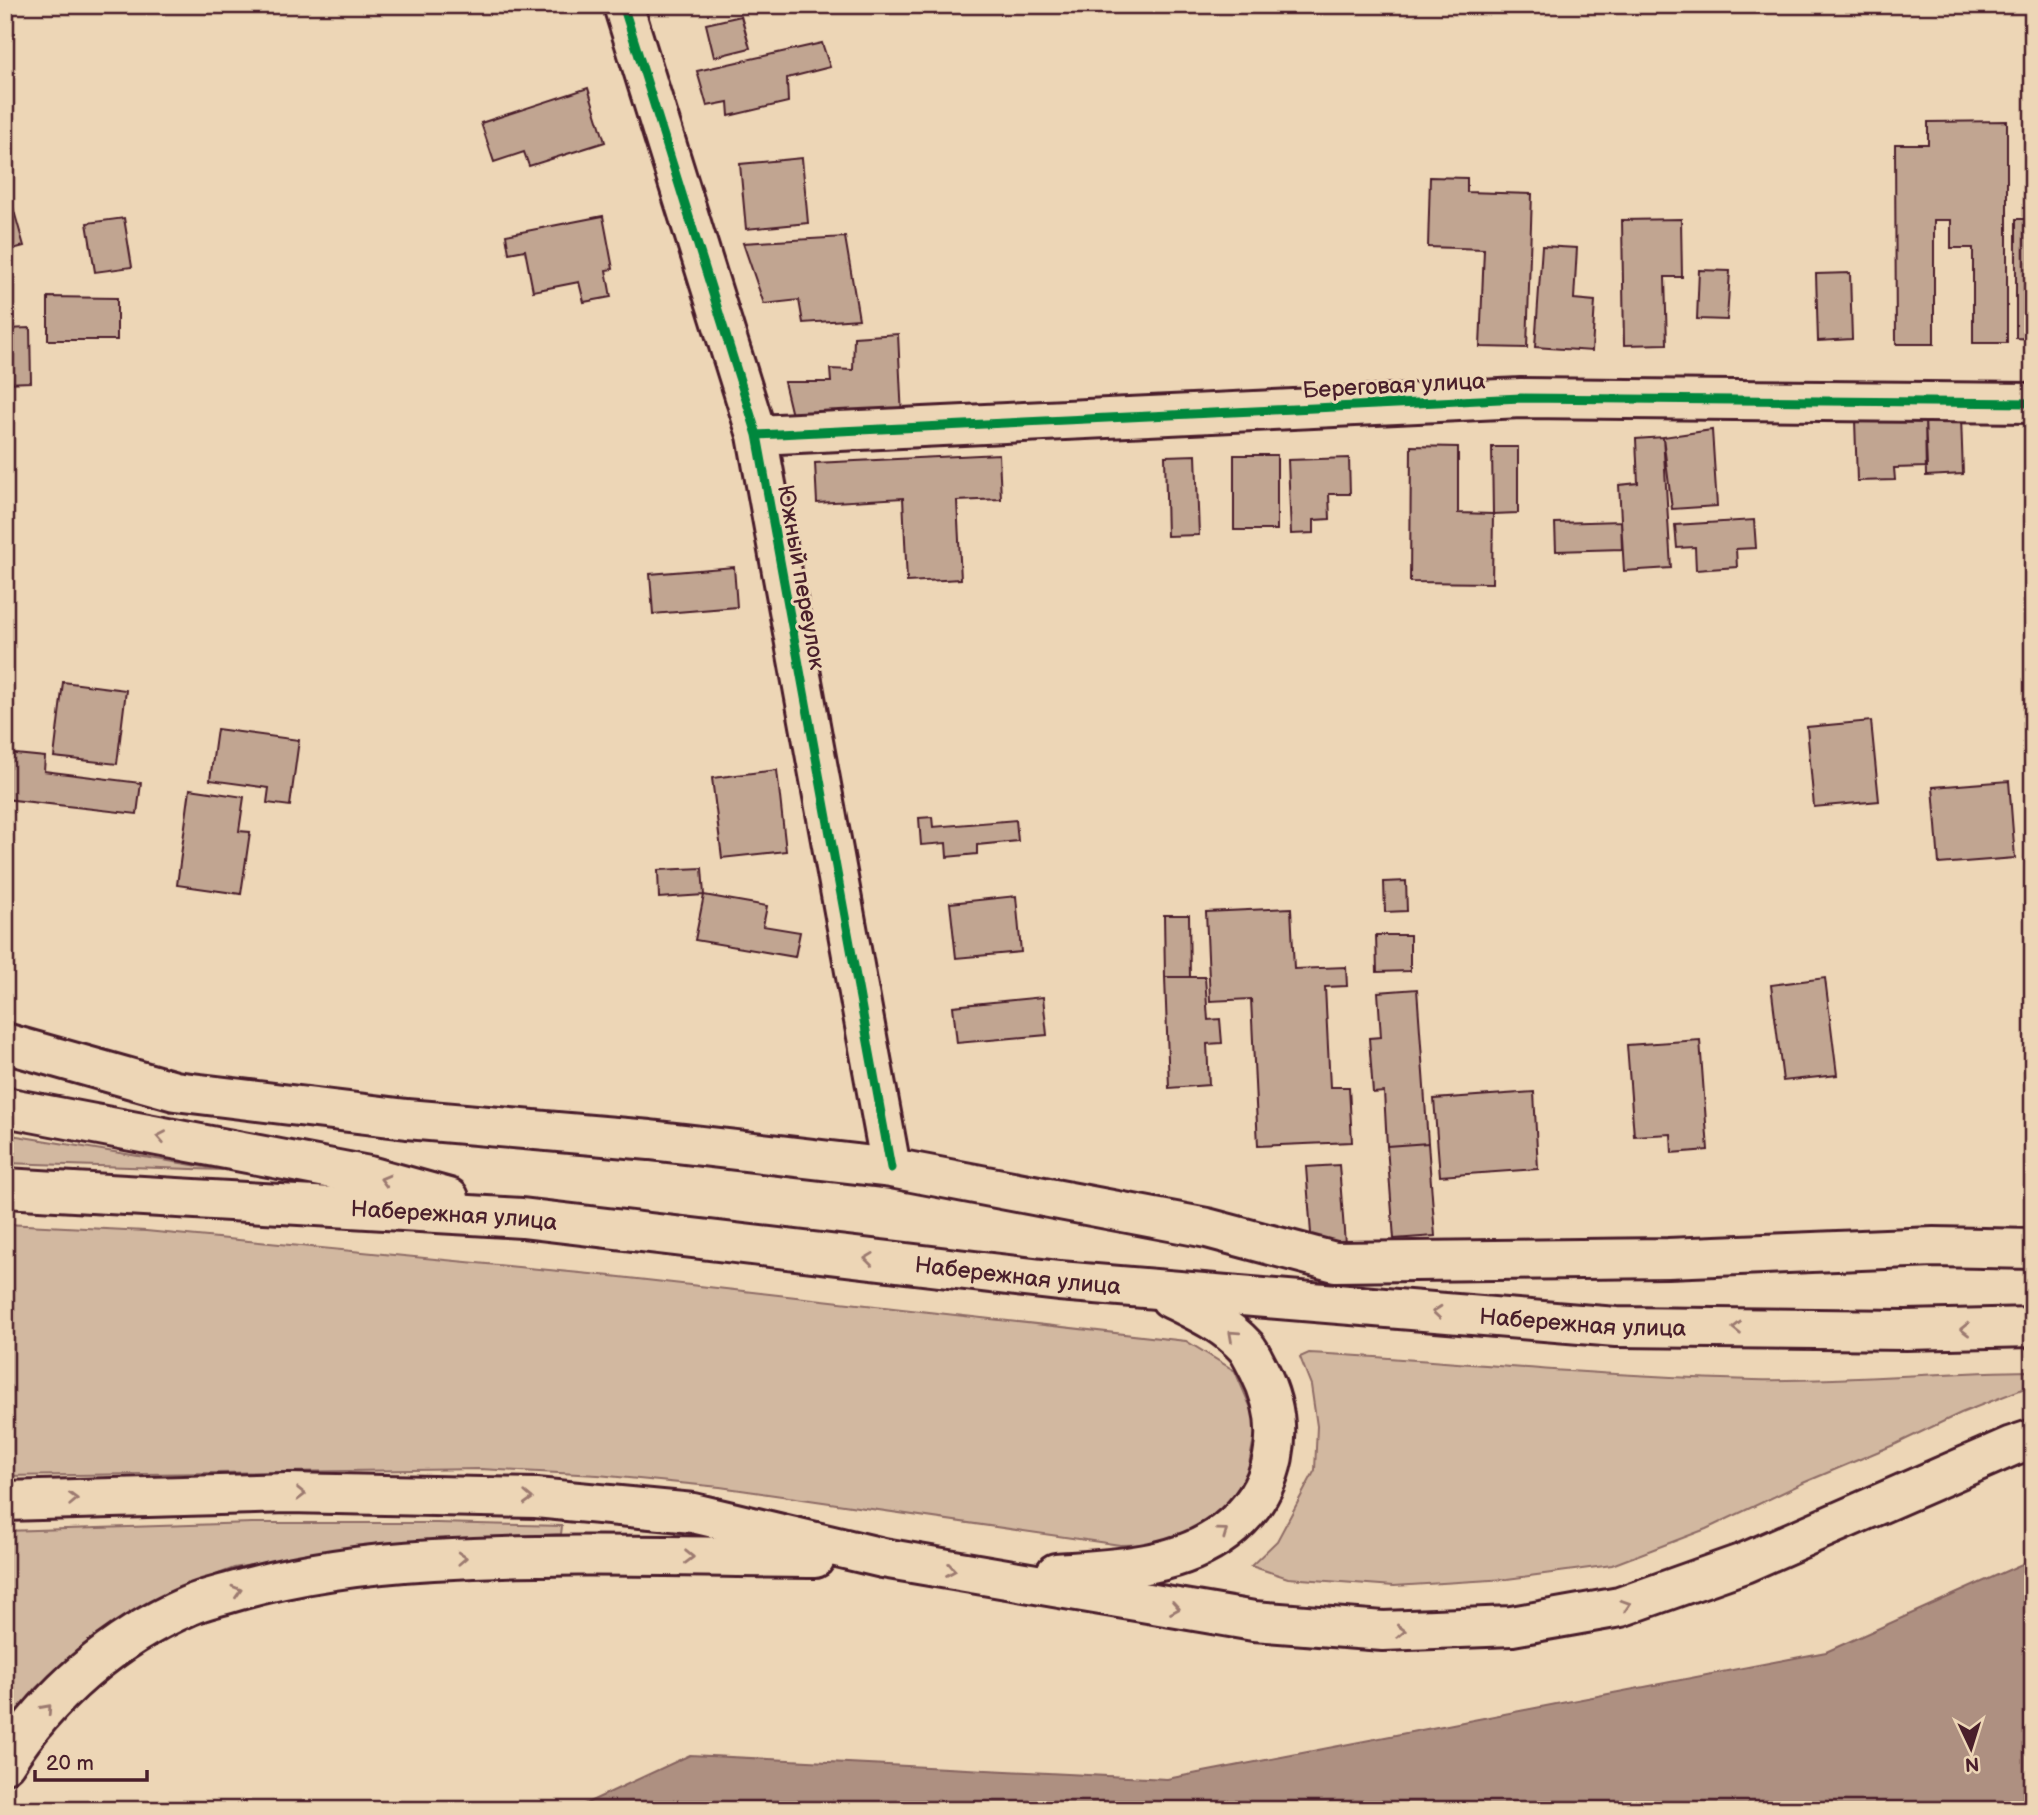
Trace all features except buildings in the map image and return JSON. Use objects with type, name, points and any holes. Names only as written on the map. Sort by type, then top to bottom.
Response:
[{"type":"main road","name":"Южный переулок","points":[[624,5],[757,435],[891,1168]]},
{"type":"main road","name":"Береговая улица","points":[[757,435],[1521,398],[2033,402]]},
{"type":"main road","points":[[5,1043],[175,1091],[407,1119],[650,1140],[891,1168],[1207,1228],[1335,1262],[1668,1258],[1934,1247],[2033,1249]]},
{"type":"main road","points":[[5,1107],[369,1176],[522,1218]]},
{"type":"main road","name":"Набережная улица","points":[[5,1188],[522,1218],[1155,1290],[1616,1327],[1906,1330],[2033,1327]]},
{"type":"main road","points":[[991,1577],[1135,1567],[1184,1554],[1224,1533],[1256,1501],[1273,1464],[1276,1423],[1267,1386],[1248,1349],[1216,1321],[1155,1290]]},
{"type":"main road","points":[[5,1501],[288,1493],[536,1498],[693,1513],[883,1558],[1254,1621],[1383,1631],[1512,1626],[1620,1607],[1744,1563],[2033,1439]]},
{"type":"main road","points":[[5,1763],[22,1737],[65,1689],[122,1642],[188,1606],[260,1583],[326,1570],[393,1562],[505,1556],[883,1558]]},
{"type":"shaded area","points":[[5,1134],[223,1170],[5,1163]]},
{"type":"shaded area","points":[[5,1224],[146,1231],[611,1276],[1186,1341],[1235,1371],[1257,1422],[1247,1475],[1217,1520],[1169,1544],[1120,1545],[720,1487],[598,1475],[480,1469],[5,1476]]},
{"type":"shaded area","points":[[1309,1353],[1642,1376],[1754,1380],[1823,1380],[2030,1371],[2033,1385],[1961,1413],[1706,1529],[1612,1565],[1507,1579],[1394,1586],[1288,1578],[1251,1566],[1277,1541],[1315,1470],[1317,1426],[1311,1385],[1300,1357]]},
{"type":"shaded area","points":[[252,1523],[562,1526],[561,1534],[373,1544],[234,1568],[159,1597],[94,1638],[36,1688],[5,1729],[5,1531]]},
{"type":"shaded area","points":[[2033,1559],[2033,1810],[572,1810],[690,1755],[1167,1779],[1826,1652]]},
{"type":"cycle path","points":[[623,5],[757,435],[891,1168]]},
{"type":"cycle path","points":[[757,435],[1521,398],[2033,403]]}]
